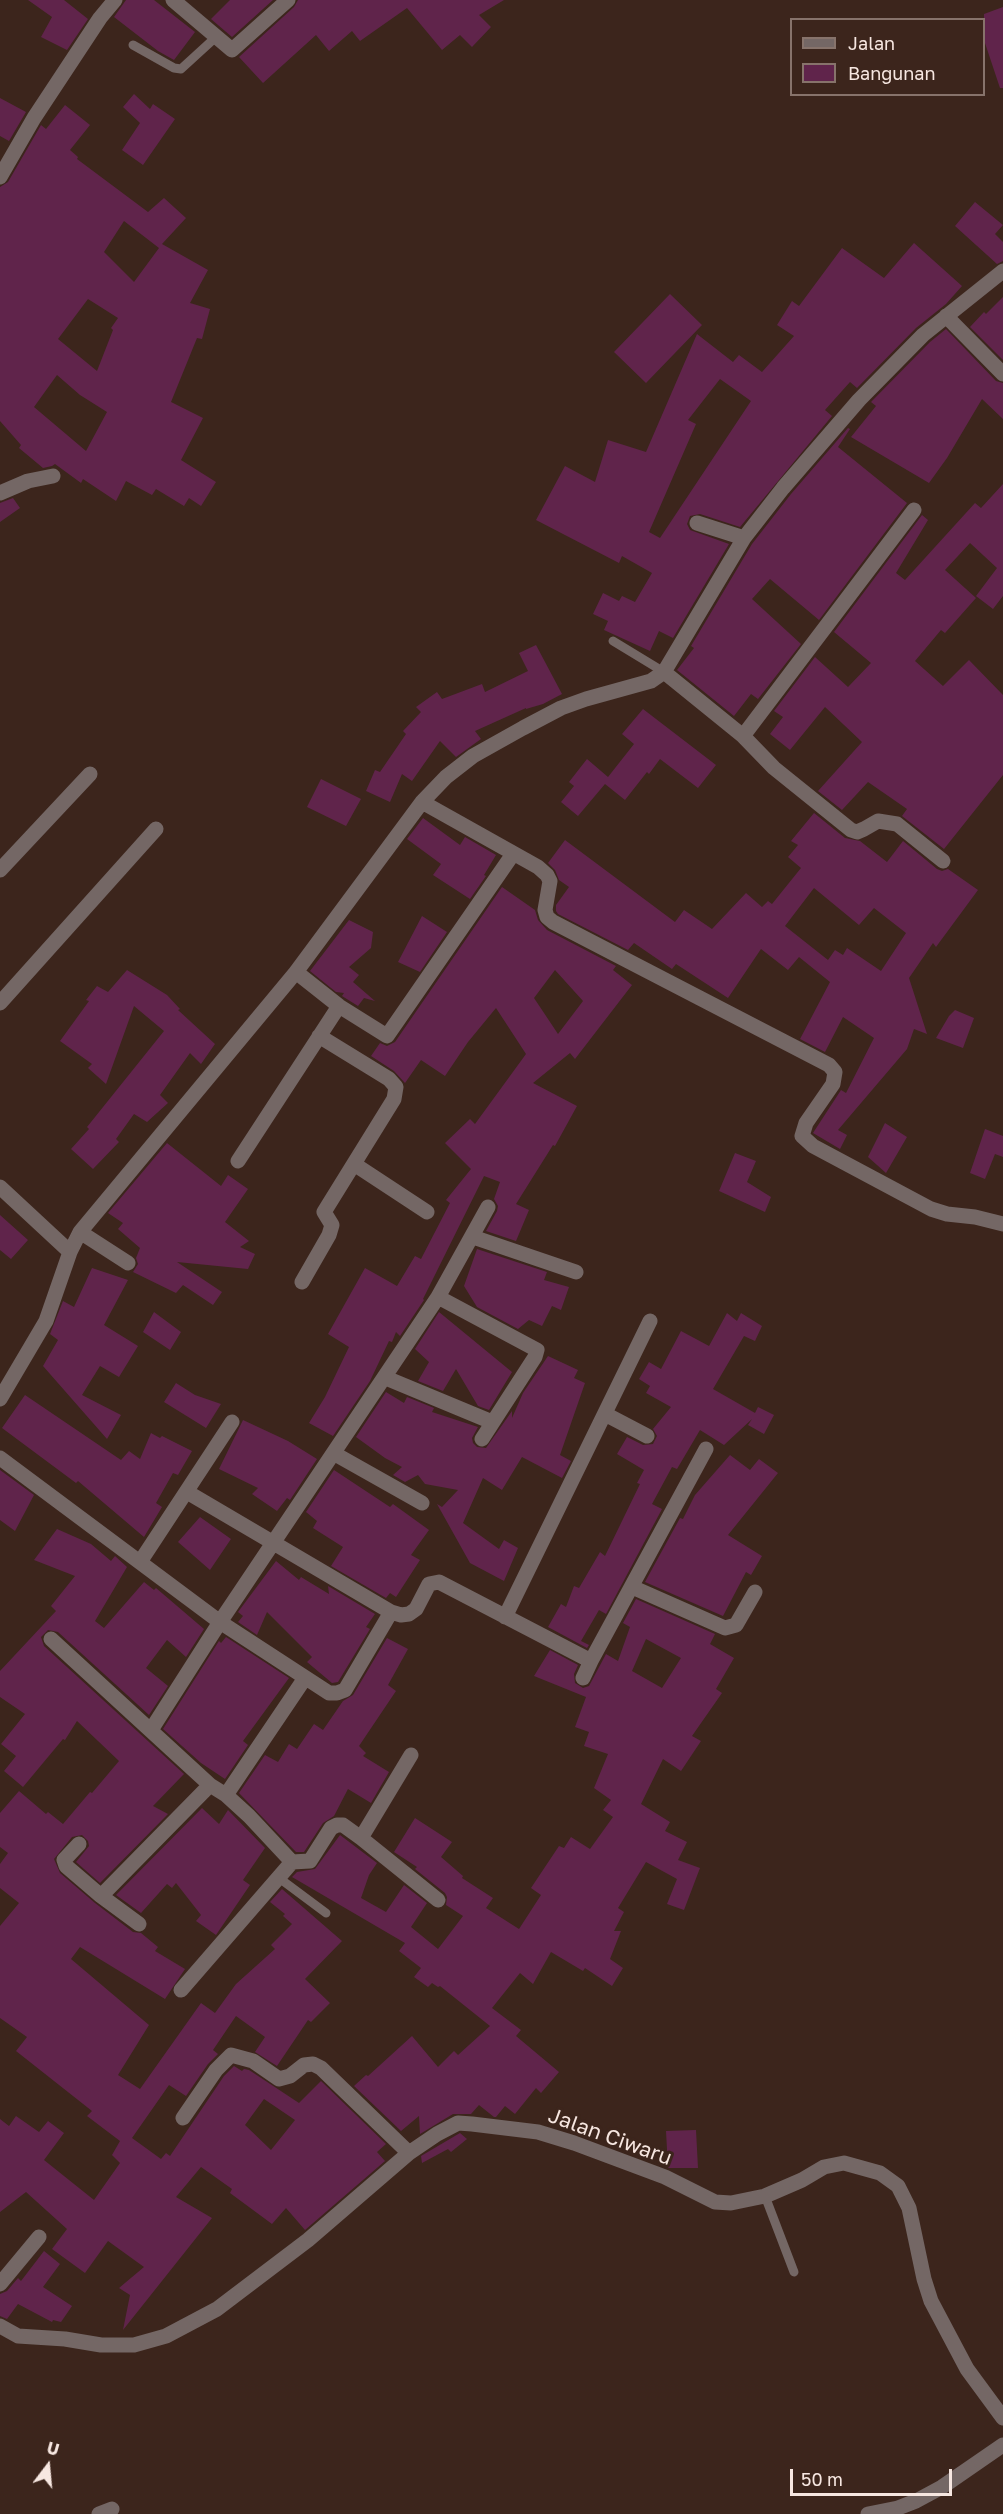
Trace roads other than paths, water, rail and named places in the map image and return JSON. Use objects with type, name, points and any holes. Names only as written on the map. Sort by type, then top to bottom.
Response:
[{"type":"street","points":[[0,177],[34,118],[100,18],[116,0]]},
{"type":"street","points":[[177,1],[232,50],[288,0]]},
{"type":"street","points":[[0,1399],[46,1321],[70,1252],[80,1232],[296,972],[422,802],[447,777],[473,756],[523,728],[561,708],[651,681],[664,672],[744,538],[783,488],[859,400],[923,335],[1003,272]]},
{"type":"street","points":[[946,316],[1003,374]]},
{"type":"street","points":[[0,493],[28,481],[53,476]]},
{"type":"street","points":[[743,736],[915,510]]},
{"type":"street","points":[[697,522],[744,538]]},
{"type":"street","points":[[664,672],[743,736],[774,768],[851,830],[856,832],[878,821],[897,825],[943,861]]},
{"type":"street","points":[[0,870],[90,774]]},
{"type":"street","points":[[422,802],[547,875],[550,881],[544,910],[553,922],[829,1065],[835,1072],[833,1084],[806,1123],[802,1136],[813,1146],[931,1209],[953,1216],[975,1216],[1003,1224]]},
{"type":"street","points":[[0,1003],[156,829]]},
{"type":"street","points":[[296,972],[339,1006],[387,1036],[513,854]]},
{"type":"street","points":[[237,1161],[339,1006]]},
{"type":"street","points":[[302,1282],[329,1235],[332,1225],[324,1212],[394,1099],[396,1087],[389,1080],[319,1036]]},
{"type":"street","points":[[354,1164],[427,1212]]},
{"type":"street","points":[[0,1187],[70,1252]]},
{"type":"street","points":[[151,1730],[272,1544],[386,1378],[438,1297],[488,1207]]},
{"type":"street","points":[[80,1232],[128,1263]]},
{"type":"street","points":[[473,1237],[576,1272]]},
{"type":"street","points":[[438,1297],[537,1350],[535,1357],[482,1439]]},
{"type":"street","points":[[505,1617],[650,1321]]},
{"type":"street","points":[[386,1378],[492,1422]]},
{"type":"street","points":[[605,1414],[647,1436]]},
{"type":"street","points":[[140,1563],[232,1422]]},
{"type":"street","points":[[583,1678],[706,1449]]},
{"type":"street","points":[[335,1454],[422,1503]]},
{"type":"street","points":[[0,1458],[220,1623],[329,1692],[341,1693],[391,1612]]},
{"type":"street","points":[[187,1492],[391,1612],[401,1615],[413,1612],[429,1584],[439,1582],[591,1662]]},
{"type":"street","points":[[632,1587],[725,1628],[736,1625],[755,1592]]},
{"type":"street","points":[[51,1639],[210,1785],[226,1795],[249,1816],[292,1862]]},
{"type":"street","points":[[226,1795],[305,1678]]},
{"type":"street","points":[[361,1838],[411,1755]]},
{"type":"street","points":[[101,1896],[210,1785]]},
{"type":"street","points":[[181,1990],[292,1862],[310,1861],[324,1837],[337,1825],[343,1825],[361,1838],[438,1900]]},
{"type":"street","points":[[80,1844],[64,1860],[66,1866],[139,1924]]},
{"type":"street","points":[[183,2118],[216,2070],[231,2055],[253,2061],[279,2079],[290,2076],[304,2065],[313,2064],[321,2068],[410,2153]]},
{"type":"street","name":"Jalan Ciwaru","points":[[0,2326],[18,2336],[65,2339],[101,2345],[134,2345],[166,2336],[217,2309],[308,2240],[410,2153],[447,2126],[458,2123],[507,2127],[538,2132],[574,2143],[665,2177],[715,2202],[731,2203],[765,2196],[802,2180],[824,2167],[844,2163],[880,2174],[898,2186],[909,2208],[931,2301],[967,2369],[1003,2418]]},
{"type":"street","points":[[0,2284],[39,2237]]},
{"type":"street","points":[[868,2514],[898,2508],[916,2501],[942,2487],[1003,2445]]},
{"type":"lane","points":[[133,45],[174,68],[181,69],[216,37]]},
{"type":"lane","points":[[613,641],[664,672]]},
{"type":"lane","points":[[279,1878],[326,1913]]},
{"type":"lane","points":[[765,2196],[794,2272]]}]
